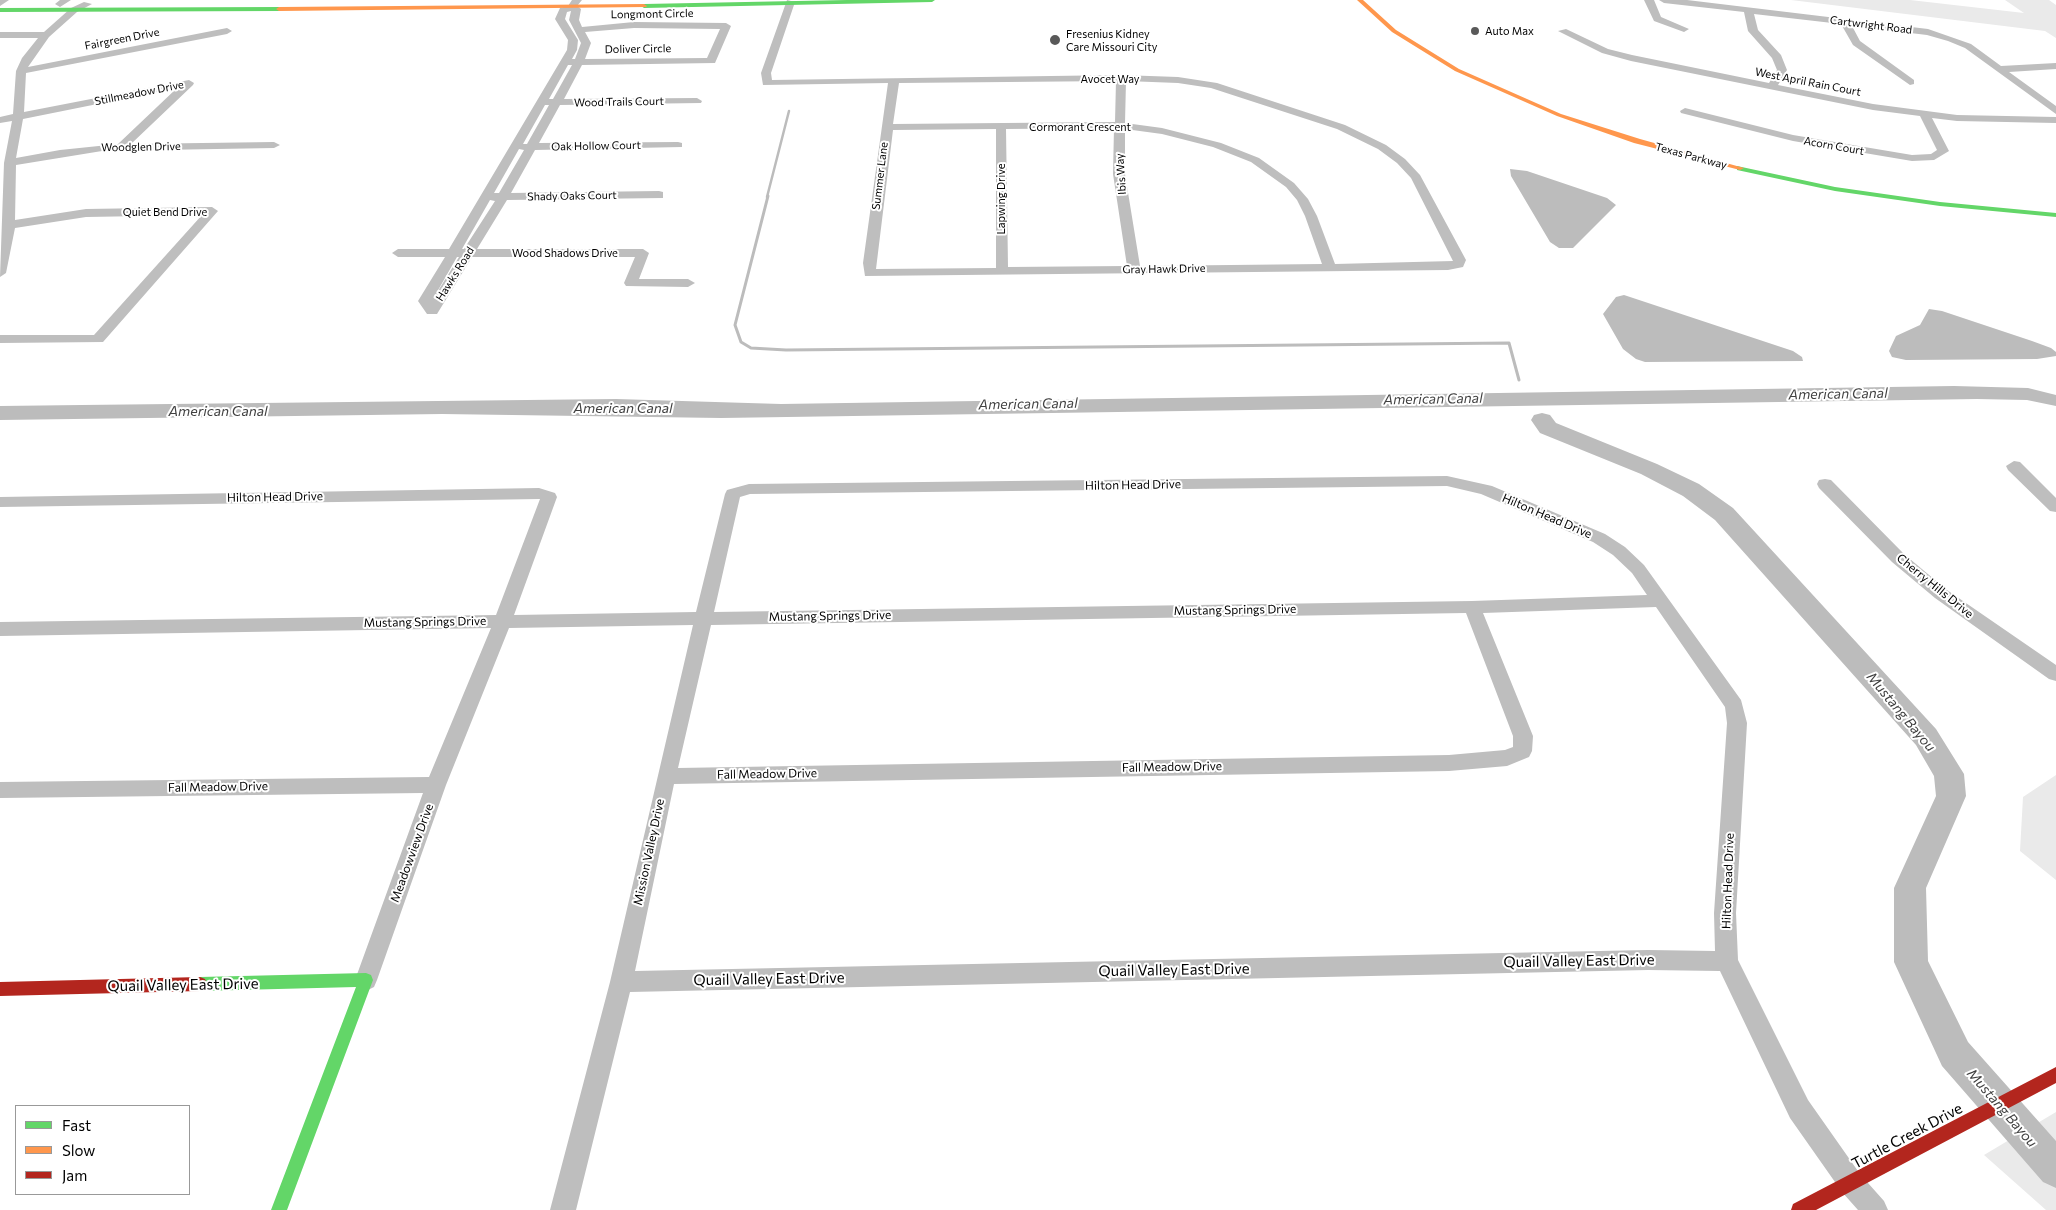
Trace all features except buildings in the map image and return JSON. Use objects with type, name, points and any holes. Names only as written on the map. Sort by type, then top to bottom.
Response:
[{"type":"main road","points":[[574,4],[591,0]]},
{"type":"main road","points":[[0,4],[63,2],[87,7],[334,6],[932,0]]},
{"type":"main road","name":"Texas Parkway","points":[[1360,0],[1394,30],[1457,70],[1559,115],[1637,141],[1719,164],[1835,189],[1940,204],[2056,215]]},
{"type":"main road","points":[[0,10],[74,10],[87,7]]},
{"type":"main road","name":"Texas Parkway","points":[[1404,23],[1460,62],[1509,86],[1602,122],[1678,145],[1740,161],[1867,186],[1981,200],[2056,206]]},
{"type":"main road","name":"Quail Valley East Drive","points":[[0,989],[366,980]]},
{"type":"main road","name":"Meadowview Drive","points":[[279,1210],[366,980]]},
{"type":"main road","name":"Turtle Creek Drive","points":[[1799,1210],[2056,1076]]},
{"type":"street","points":[[0,4],[4,0]]},
{"type":"street","points":[[1649,0],[1657,19],[1684,29]]},
{"type":"street","name":"Cartwright Road","points":[[1664,0],[1928,32],[1968,46],[2056,111]]},
{"type":"street","name":"Avocet Way","points":[[790,1],[766,73],[767,82],[1121,78],[1178,80],[1213,85],[1341,127],[1382,147],[1401,161],[1416,177],[1460,260],[1458,264]]},
{"type":"street","name":"Hawks Road","points":[[574,4],[576,9],[574,20],[580,30],[586,43],[579,62],[503,197],[432,311],[425,301],[573,46],[560,19],[563,10],[574,4]]},
{"type":"street","points":[[0,35],[46,35],[87,7]]},
{"type":"street","points":[[0,273],[10,225],[10,163],[18,117],[21,71],[27,58],[46,35],[74,10]]},
{"type":"street","points":[[1748,10],[1753,31],[1778,57],[1782,70],[1772,87]]},
{"type":"street","points":[[1845,22],[1856,43],[1910,82]]},
{"type":"street","name":"Longmont Circle","points":[[580,30],[634,25],[726,26],[711,61]]},
{"type":"street","name":"Fairgreen Drive","points":[[21,71],[227,31]]},
{"type":"street","name":"West April Rain Court","points":[[1563,31],[1605,51],[1631,58],[1873,107],[1925,115],[1995,120],[2056,120]]},
{"type":"street","name":"Doliver Circle","points":[[565,62],[711,61]]},
{"type":"street","points":[[1999,69],[2056,66]]},
{"type":"street","name":"Ibis Way","points":[[1121,78],[1119,174],[1134,270]]},
{"type":"street","name":"Summer Lane","points":[[870,273],[869,263],[886,127],[894,80]]},
{"type":"street","name":"Stillmeadow Drive","points":[[0,120],[189,83],[122,147]]},
{"type":"street","name":"Wood Trails Court","points":[[541,102],[697,101]]},
{"type":"street","name":"Acorn Court","points":[[1685,111],[1793,138],[1886,155],[1919,158],[1934,157],[1943,151],[1925,115]]},
{"type":"street","name":"Cormorant Crescent","points":[[886,127],[1120,125],[1162,131],[1209,143],[1236,152],[1273,171],[1290,185],[1302,199],[1330,266]]},
{"type":"street","name":"Lapwing Drive","points":[[1001,126],[1002,272]]},
{"type":"street","name":"Woodglen Drive","points":[[10,163],[80,150],[122,147],[274,145]]},
{"type":"street","name":"Oak Hollow Court","points":[[515,147],[678,145]]},
{"type":"street","name":"Shady Oaks Court","points":[[485,197],[659,195]]},
{"type":"street","name":"Quiet Bend Drive","points":[[0,339],[98,339],[212,211],[86,213],[10,225]]},
{"type":"street","name":"Wood Shadows Drive","points":[[398,253],[643,253],[631,283],[688,282]]},
{"type":"street","name":"Gray Hawk Drive","points":[[870,273],[1458,264]]},
{"type":"street","points":[[2014,466],[2056,507]]},
{"type":"street","name":"Hilton Head Drive","points":[[733,494],[749,488],[1447,481],[1486,490],[1599,538],[1619,551],[1638,569],[1734,705],[1737,723],[1725,913],[1727,961],[1799,1108],[1851,1183],[1875,1210]]},
{"type":"street","name":"Cherry Hills Drive","points":[[1825,484],[1898,558],[1941,594],[2056,674]]},
{"type":"street","name":"Hilton Head Drive","points":[[0,502],[540,492],[550,497]]},
{"type":"street","name":"Mission Valley Drive","points":[[563,1210],[621,982],[666,776],[733,494]]},
{"type":"street","name":"Meadowview Drive","points":[[366,980],[436,785],[503,621],[550,497]]},
{"type":"street","name":"Mustang Springs Drive","points":[[0,629],[1472,607],[1659,601]]},
{"type":"street","name":"Fall Meadow Drive","points":[[666,776],[1449,763],[1507,758],[1522,751],[1522,736],[1472,607]]},
{"type":"street","name":"Fall Meadow Drive","points":[[0,790],[436,785]]},
{"type":"street","name":"Quail Valley East Drive","points":[[621,982],[1638,960],[1727,961]]},
{"type":"shaded area","points":[[1791,0],[1910,0],[2024,13],[2005,0],[2049,0],[2056,5],[2056,38],[2045,31]]},
{"type":"shaded area","points":[[2056,775],[2056,880],[2020,851],[2023,797]]},
{"type":"shaded area","points":[[2056,1112],[2056,1210],[2046,1210],[1984,1155]]},
{"type":"water","points":[[1510,169],[1527,171],[1607,198],[1616,205],[1573,248],[1559,248],[1550,242],[1511,176]]},
{"type":"water","points":[[1624,295],[1793,351],[1802,357],[1803,361],[1645,362],[1636,359],[1623,349],[1603,314],[1616,297]]},
{"type":"water","points":[[1929,309],[1942,311],[2051,348],[2056,352],[2056,356],[2037,359],[1906,360],[1892,357],[1889,351],[1896,336],[1920,325]]},
{"type":"water","name":"American Canal","points":[[1954,386],[2028,388],[2056,395],[2056,406],[2027,400],[1977,399],[721,418],[442,414],[0,420],[0,406],[616,399],[781,404]]},
{"type":"waterway","points":[[767,197],[789,111]]},
{"type":"waterway","points":[[768,196],[735,325],[741,342],[751,348],[786,350],[1509,343],[1519,380]]},
{"type":"waterway","name":"Mustang Bayou","points":[[1542,420],[1548,428],[1649,469],[1691,490],[1724,514],[1926,737],[1949,774],[1951,796],[1910,888],[1911,962],[1955,1054],[2056,1169]]},
{"type":"traffic: fast","points":[[644,6],[932,0]]},
{"type":"traffic: fast","points":[[0,10],[279,9]]},
{"type":"traffic: fast","points":[[1740,168],[1835,189],[1940,204],[2056,215]]},
{"type":"traffic: fast","points":[[200,984],[366,980],[279,1210]]},
{"type":"traffic: slow","points":[[1360,0],[1394,31],[1457,70],[1559,115],[1637,141],[1740,168]]},
{"type":"traffic: slow","points":[[279,9],[644,6]]},
{"type":"traffic: jam","points":[[0,989],[200,984]]},
{"type":"traffic: jam","points":[[1799,1210],[2056,1075]]},
{"type":"place","name":"Auto Max","points":[[1475,31]]},
{"type":"place","name":"Fresenius Kidney Care Missouri City","points":[[1055,40]]}]
